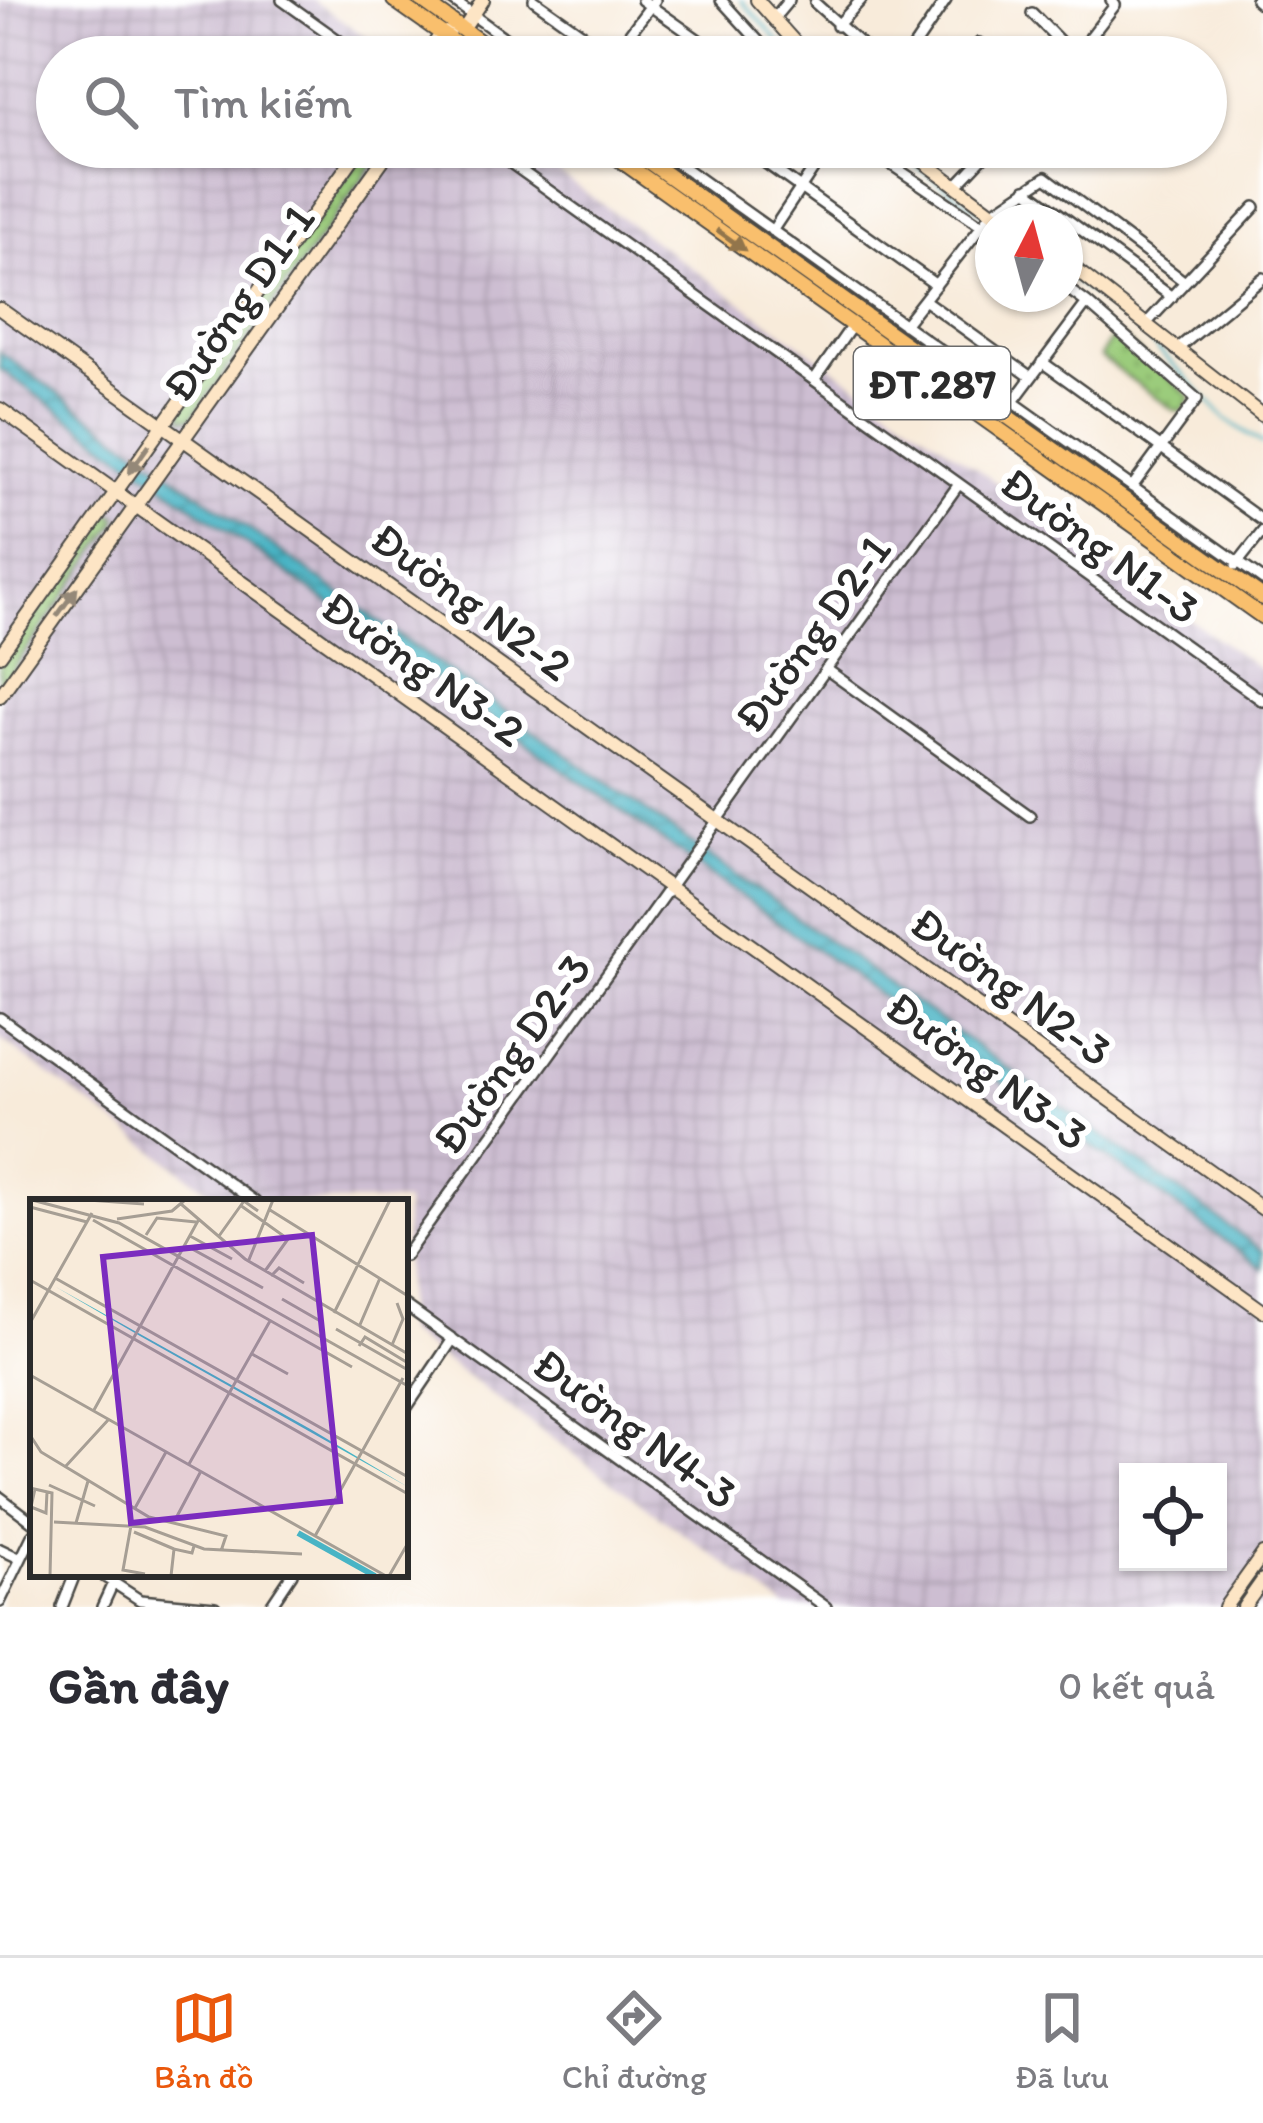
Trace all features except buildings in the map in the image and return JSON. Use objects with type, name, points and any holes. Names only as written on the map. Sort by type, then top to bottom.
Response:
[{"type":"main road","points":[[394,0],[443,36]]},
{"type":"main road","points":[[421,0],[471,36]]},
{"type":"main road","name":"ĐT.287","points":[[631,168],[851,327],[894,337],[1009,408],[1234,568],[1263,598]]},
{"type":"main road","name":"ĐT.287","points":[[657,168],[894,337],[1263,617]]},
{"type":"street","points":[[282,0],[333,36]]},
{"type":"street","points":[[452,0],[502,36]]},
{"type":"street","points":[[464,36],[483,0]]},
{"type":"street","points":[[534,0],[585,36]]},
{"type":"street","points":[[721,0],[754,36]]},
{"type":"street","points":[[757,0],[790,36]]},
{"type":"street","points":[[774,18],[789,0]]},
{"type":"street","points":[[838,26],[861,0]]},
{"type":"street","points":[[921,36],[946,0]]},
{"type":"street","points":[[1093,36],[1115,5],[1111,0]]},
{"type":"street","points":[[1256,0],[1263,6]]},
{"type":"street","points":[[627,36],[649,2],[695,36]]},
{"type":"street","points":[[815,3],[850,36]]},
{"type":"street","points":[[1032,13],[1054,36]]},
{"type":"street","points":[[441,34],[463,30]]},
{"type":"street","name":"Đường D1-1","points":[[0,655],[346,168]]},
{"type":"street","name":"Đường D1-1","points":[[0,696],[377,168]]},
{"type":"street","name":"Đường N1-3","points":[[517,168],[1262,698]]},
{"type":"street","points":[[684,168],[772,231],[894,337],[975,240]]},
{"type":"street","points":[[773,168],[936,285]]},
{"type":"street","points":[[772,231],[814,168]]},
{"type":"street","points":[[899,168],[975,215]]},
{"type":"street","points":[[932,168],[975,208]]},
{"type":"street","points":[[956,186],[973,168]]},
{"type":"street","points":[[1011,204],[1046,177],[1185,282]]},
{"type":"street","points":[[1027,189],[1172,297]]},
{"type":"street","points":[[1145,326],[1255,207]]},
{"type":"street","points":[[1083,276],[1263,416]]},
{"type":"street","points":[[1176,350],[1263,278]]},
{"type":"street","points":[[925,300],[1030,377]]},
{"type":"street","points":[[1083,300],[1197,399],[1132,487]]},
{"type":"street","points":[[1087,303],[1009,408],[1132,487],[1234,568],[1263,580]]},
{"type":"street","name":"Đường N2-2","points":[[0,309],[718,821]]},
{"type":"street","points":[[814,380],[851,327]]},
{"type":"street","points":[[1042,362],[1263,520]]},
{"type":"street","name":"Đường N3-2","points":[[0,410],[670,887]]},
{"type":"street","name":"Đường D2-1","points":[[670,887],[959,484]]},
{"type":"street","points":[[1234,568],[1263,531]]},
{"type":"street","points":[[826,669],[1030,816]]},
{"type":"street","name":"Đường N2-3","points":[[718,821],[1263,1209]]},
{"type":"street","name":"Đường D2-3","points":[[408,1252],[670,887]]},
{"type":"street","name":"Đường N3-3","points":[[670,887],[1263,1311]]},
{"type":"street","points":[[0,1018],[249,1199]]},
{"type":"street","name":"Đường N4-3","points":[[408,1307],[826,1607]]},
{"type":"street","points":[[408,1406],[454,1340]]},
{"type":"street","points":[[0,1497],[30,1518]]},
{"type":"street","points":[[0,1602],[30,1541]]},
{"type":"street","points":[[0,1550],[22,1559]]},
{"type":"street","points":[[1225,1607],[1263,1554]]},
{"type":"street","points":[[62,1607],[74,1577]]},
{"type":"street","points":[[104,1577],[139,1603],[210,1607]]},
{"type":"street","points":[[270,1607],[290,1577]]},
{"type":"street","points":[[1244,1607],[1263,1580]]},
{"type":"street","points":[[102,1607],[113,1583]]},
{"type":"shaded area","points":[[0,0],[313,0],[364,36],[36,36],[36,168],[551,168],[1263,671],[1263,1607],[785,1607],[408,1334],[408,1199],[221,1199],[0,1039]]},
{"type":"green space","points":[[354,168],[370,168],[192,417],[183,418],[182,409]]},
{"type":"green space","points":[[1121,337],[1191,397],[1183,411],[1174,410],[1100,357],[1110,340]]},
{"type":"green space","points":[[107,514],[116,514],[117,522],[0,687],[0,665]]},
{"type":"water","points":[[0,352],[1263,1251],[1263,1268],[0,369]]},
{"type":"waterway","points":[[741,0],[774,36]]},
{"type":"waterway","points":[[919,168],[975,208]]},
{"type":"waterway","points":[[1083,287],[1132,323],[1226,419],[1263,444]]}]
